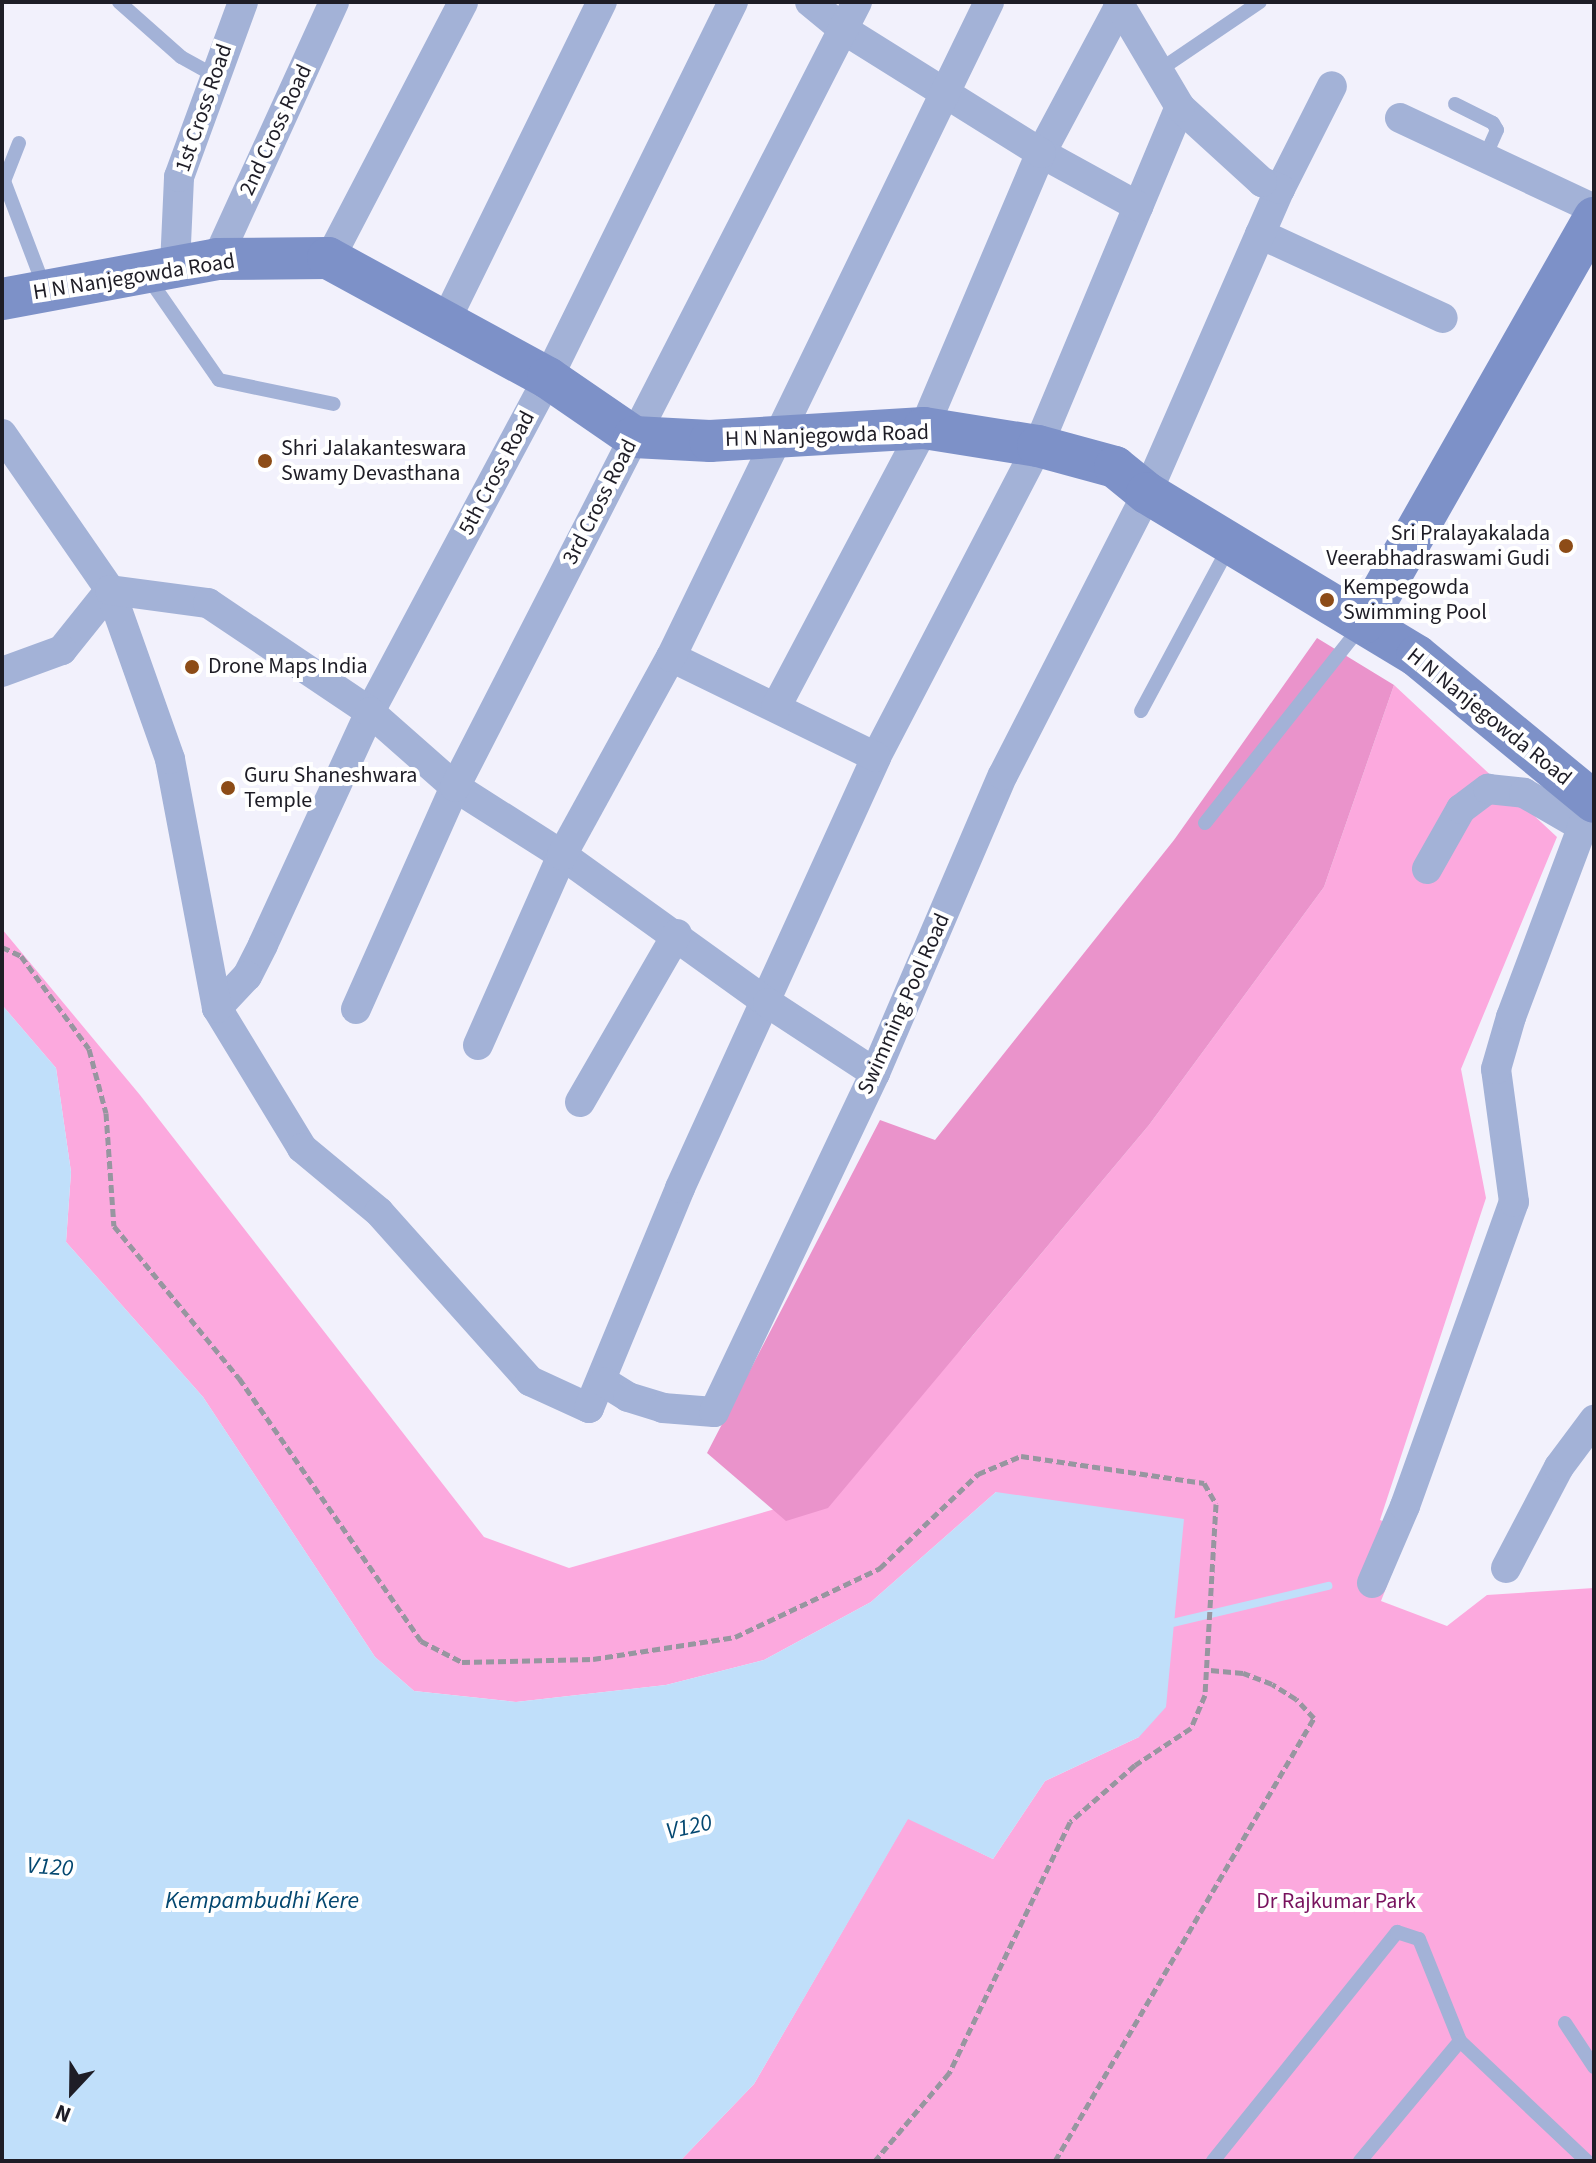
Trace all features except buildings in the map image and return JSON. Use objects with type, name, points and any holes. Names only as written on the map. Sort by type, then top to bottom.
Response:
[{"type":"street","name":"1st Cross Road","points":[[159,268],[179,177],[243,2]]},
{"type":"street","name":"2nd Cross Road","points":[[217,259],[334,2]]},
{"type":"street","points":[[463,2],[330,258],[444,324],[548,378],[634,437]]},
{"type":"street","points":[[444,324],[602,2]]},
{"type":"street","name":"5th Cross Road","points":[[217,1008],[247,976],[263,945],[370,712],[548,378],[733,2]]},
{"type":"street","points":[[810,2],[844,30],[944,94],[1041,153],[1138,206]]},
{"type":"street","name":"3rd Cross Road","points":[[356,1009],[455,787],[857,2]]},
{"type":"street","points":[[478,1045],[562,855],[671,657],[777,433],[989,2]]},
{"type":"street","points":[[1119,4],[1180,107],[1262,182],[1280,189]]},
{"type":"street","points":[[776,707],[924,428],[1041,153],[1119,4]]},
{"type":"street","name":"Swimming Pool Road","points":[[604,1382],[628,1397],[663,1408],[714,1412],[875,1073],[1003,775],[1147,493],[1280,189],[1332,86]]},
{"type":"street","points":[[2,434],[110,590],[170,759],[217,1008],[302,1148],[379,1212],[530,1381],[589,1408],[604,1382],[680,1188],[768,1003],[876,757],[1038,446],[1180,107]]},
{"type":"street","points":[[1400,118],[1594,209]]},
{"type":"street","points":[[1364,623],[1594,218]]},
{"type":"street","points":[[1260,234],[1443,318]]},
{"type":"street","name":"H N Nanjegowda Road","points":[[2,299],[217,259],[330,258]]},
{"type":"street","name":"H N Nanjegowda Road","points":[[634,437],[710,441],[777,433],[924,428],[1038,446],[1115,467],[1147,493],[1417,656],[1590,810]]},
{"type":"street","points":[[110,590],[208,603],[370,712],[455,787],[562,855],[677,934],[768,1003],[875,1073]]},
{"type":"street","points":[[2,672],[62,650],[110,590]]},
{"type":"street","points":[[671,657],[876,757]]},
{"type":"street","points":[[1372,1583],[1405,1506],[1514,1202],[1496,1069],[1590,810],[1524,793],[1488,789],[1461,809],[1427,869]]},
{"type":"street","points":[[580,1102],[677,934]]},
{"type":"street","points":[[1506,1568],[1559,1467],[1594,1420]]},
{"type":"lane","points":[[119,2],[181,57],[214,75]]},
{"type":"lane","points":[[1158,71],[1260,2]]},
{"type":"lane","points":[[1455,104],[1493,123],[1497,130],[1485,157]]},
{"type":"lane","points":[[19,143],[4,181],[45,289]]},
{"type":"lane","points":[[159,268],[219,380],[334,404]]},
{"type":"lane","points":[[1141,711],[1231,543]]},
{"type":"lane","points":[[1205,823],[1364,623]]},
{"type":"lane","points":[[1213,2161],[1397,1932],[1419,1939],[1460,2041],[1587,2161]]},
{"type":"lane","points":[[1565,2023],[1594,2067]]},
{"type":"lane","points":[[1360,2161],[1460,2041]]},
{"type":"path","points":[[2,947],[21,956],[89,1049],[106,1113],[114,1226],[239,1378],[421,1641],[462,1662],[593,1659],[735,1637],[880,1568],[978,1474],[1021,1456],[1204,1483],[1216,1504],[1209,1636],[1205,1695],[1191,1728],[1135,1765],[1070,1822],[949,2073],[875,2161]]},
{"type":"path","points":[[1055,2161],[1314,1718],[1296,1699],[1272,1684],[1243,1673],[1207,1670]]},
{"type":"green space","name":"Dr Rajkumar Park","points":[[1394,685],[1557,837],[1461,1069],[1486,1198],[1380,1520],[1408,1531],[1381,1601],[1447,1626],[1487,1595],[1594,1588],[1594,2161],[680,2161],[754,2084],[908,1818],[993,1859],[1045,1781],[1139,1737],[996,1492],[871,1602],[764,1660],[666,1685],[516,1702],[414,1691],[375,1657],[203,1397],[66,1242],[71,1172],[56,1068],[2,1005],[2,929],[140,1095],[484,1537],[569,1568],[796,1503],[963,1347],[1149,1125],[1324,887]]},
{"type":"shaded area","points":[[1317,638],[1394,685],[1324,887],[1149,1125],[828,1508],[786,1521],[707,1453],[880,1120],[935,1140],[1174,840]]},
{"type":"water","name":"Kempambudhi Kere","points":[[2,1005],[56,1068],[71,1172],[66,1242],[203,1397],[375,1657],[414,1691],[516,1702],[666,1685],[764,1660],[871,1602],[996,1492],[1184,1519],[1166,1707],[1139,1737],[1045,1781],[993,1859],[908,1819],[754,2084],[680,2161],[2,2161]]},
{"type":"waterway","name":"V120","points":[[1164,1625],[1328,1586]]},
{"type":"place","name":"Shri Jalakanteswara Swamy Devasthana","points":[[265,461]]},
{"type":"place","name":"Sri Pralayakalada Veerabhadraswami Gudi","points":[[1566,546]]},
{"type":"place","name":"Kempegowda Swimming Pool","points":[[1327,600]]},
{"type":"place","name":"Drone Maps India","points":[[192,667]]},
{"type":"place","name":"Guru Shaneshwara Temple","points":[[228,788]]}]
